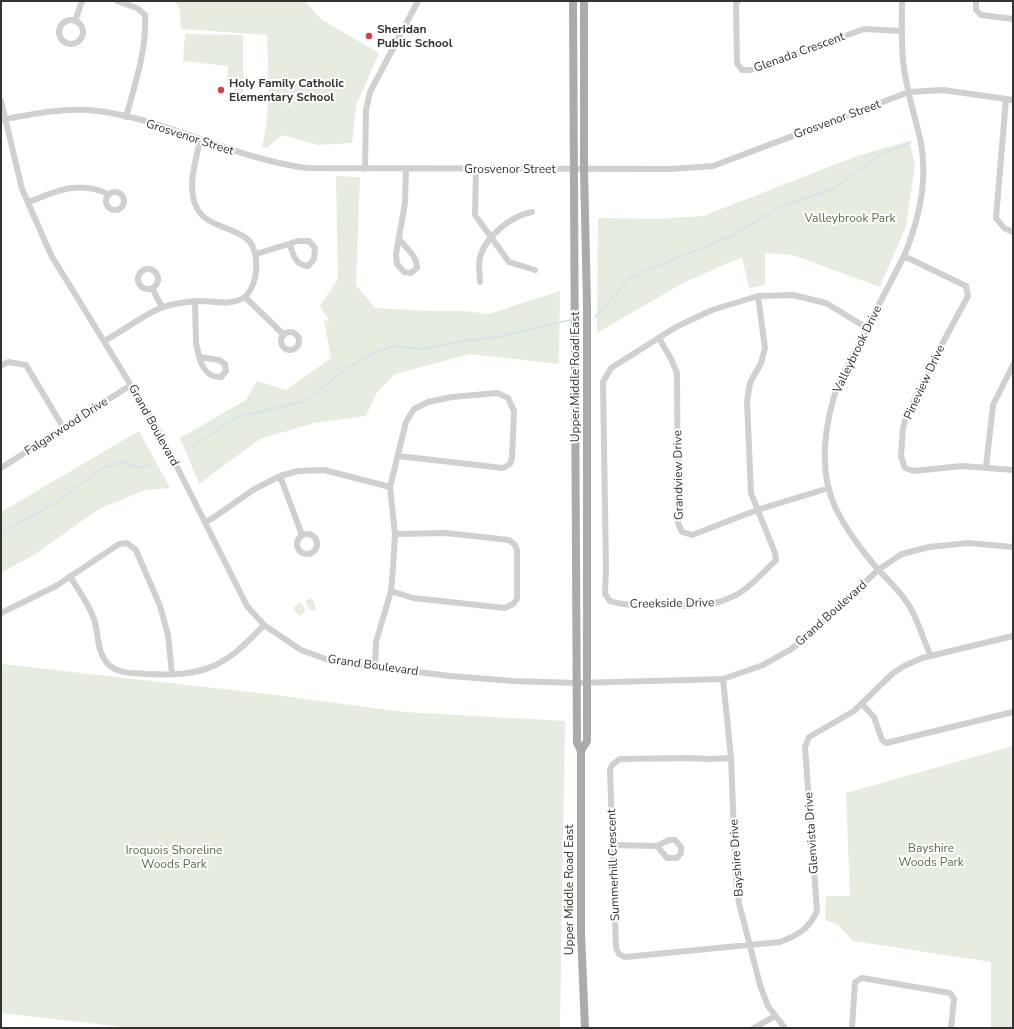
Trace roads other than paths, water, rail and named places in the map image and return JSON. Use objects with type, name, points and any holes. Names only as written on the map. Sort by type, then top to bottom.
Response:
[{"type":"main road","name":"Upper Middle Road East","points":[[573,1],[577,743],[581,751],[581,934],[585,1028]]},
{"type":"main road","name":"Upper Middle Road East","points":[[581,751],[587,741],[587,305],[584,169],[584,1]]},
{"type":"street","points":[[75,21],[82,1]]},
{"type":"street","points":[[117,1],[137,8],[145,15],[140,67],[126,116]]},
{"type":"street","points":[[365,169],[366,110],[370,92],[418,1]]},
{"type":"street","name":"Glenada Crescent","points":[[738,1],[736,4],[737,63],[742,70],[751,70],[864,29],[902,31]]},
{"type":"street","name":"Valleybrook Drive","points":[[902,1],[903,60],[921,144],[924,177],[916,219],[904,256],[839,382],[827,421],[825,449],[829,488],[836,508],[847,528],[878,570],[906,600],[914,614],[932,656]]},
{"type":"street","points":[[976,1],[976,10],[982,15],[1013,19]]},
{"type":"street","name":"Grosvenor Street","points":[[3,119],[74,110],[96,111],[126,116],[253,157],[294,167],[365,169],[671,169],[713,166],[909,92],[944,90],[1013,100]]},
{"type":"street","points":[[1006,99],[996,218],[1004,228],[1013,232]]},
{"type":"street","name":"Grand Boulevard","points":[[1,101],[3,119],[22,189],[52,255],[164,441],[247,606],[264,625],[300,650],[334,662],[450,676],[512,681],[586,683],[723,679],[763,665],[790,650],[807,637],[878,570],[902,554],[929,547],[968,543],[1013,547]]},
{"type":"street","points":[[104,341],[162,307],[195,302],[218,303],[239,300],[245,297],[253,283],[258,260],[254,246],[246,238],[211,222],[196,206],[193,174],[200,140]]},
{"type":"street","points":[[400,240],[414,256],[417,263],[417,268],[411,273],[404,272],[397,264],[396,254],[400,240],[399,232],[405,203],[406,169]]},
{"type":"street","points":[[476,169],[475,215],[490,238],[509,262],[536,270]]},
{"type":"street","points":[[29,202],[58,190],[80,186],[99,189],[108,194]]},
{"type":"street","points":[[480,282],[479,258],[490,238],[520,215],[532,212]]},
{"type":"street","points":[[256,254],[290,245],[298,241],[309,241],[315,248],[314,259],[308,266],[301,265],[296,260],[290,245]]},
{"type":"street","name":"Pineview Drive","points":[[904,256],[966,286],[968,296],[934,359],[906,417],[903,428],[901,456],[905,468],[914,470],[962,466],[1013,470]]},
{"type":"street","points":[[152,288],[162,307]]},
{"type":"street","name":"Creekside Drive","points":[[758,296],[765,348],[761,362],[750,383],[747,401],[751,493],[775,553],[776,560],[752,583],[737,594],[720,602],[697,605],[616,604],[610,601],[605,594],[606,569],[603,382],[611,368],[676,327],[712,310],[758,296],[793,295],[826,303],[867,328]]},
{"type":"street","points":[[245,297],[284,335]]},
{"type":"street","points":[[195,302],[196,343],[199,357]]},
{"type":"street","name":"Grandview Drive","points":[[659,338],[677,373],[678,523],[682,532],[692,535],[757,510],[829,488]]},
{"type":"street","points":[[1,366],[8,362],[26,366],[63,427]]},
{"type":"street","points":[[986,467],[993,405],[1013,365]]},
{"type":"street","name":"Falgarwood Drive","points":[[1,468],[131,384]]},
{"type":"street","points":[[375,666],[376,642],[391,591],[394,534],[390,487],[406,422],[414,409],[428,402],[452,396],[497,394],[508,398],[514,410],[512,458],[510,464],[503,468],[398,456]]},
{"type":"street","points":[[205,522],[216,517],[253,490],[280,476],[298,471],[324,470],[390,487]]},
{"type":"street","points":[[280,476],[302,534]]},
{"type":"street","points":[[391,591],[413,598],[505,608],[514,604],[517,599],[518,550],[509,540],[446,533],[394,534]]},
{"type":"street","points":[[1,613],[56,586],[119,544],[127,543],[136,550],[160,606],[165,622],[172,674]]},
{"type":"street","points":[[70,576],[94,619],[99,647],[108,664],[123,672],[184,674],[209,669],[237,652],[264,625]]},
{"type":"street","name":"Glenvista Drive","points":[[750,946],[780,942],[795,936],[812,922],[817,911],[806,742],[814,733],[854,711],[892,674],[904,666],[932,656],[1013,636]]},
{"type":"street","name":"Bayshire Drive","points":[[723,679],[731,758],[736,882],[739,903],[760,985],[768,1006],[785,1028]]},
{"type":"street","points":[[862,704],[874,717],[882,740],[886,743],[1013,712]]},
{"type":"street","name":"Summerhill Crescent","points":[[731,758],[710,760],[688,758],[620,759],[616,761],[610,770],[616,948],[621,956],[625,957],[750,946]]},
{"type":"street","points":[[612,845],[657,846]]},
{"type":"street","points":[[852,1028],[855,982],[862,978],[950,993],[954,999],[951,1028]]},
{"type":"street","points":[[754,1028],[775,1016]]},
{"type":"waterway","points":[[773,211],[780,207],[835,188],[881,154],[912,142]]},
{"type":"waterway","points":[[595,317],[631,277],[733,235],[768,214]]},
{"type":"waterway","points":[[191,448],[235,418],[305,401],[347,368],[392,346],[423,349],[464,341],[498,337],[570,320]]},
{"type":"waterway","points":[[1,533],[55,503],[103,468],[122,462],[141,468],[151,464]]},
{"type":"place","name":"Sheridan Public School","points":[[369,36]]},
{"type":"place","name":"Holy Family Catholic Elementary School","points":[[221,90]]},
{"type":"park label","name":"Valleybrook Park","points":[[850,218]]},
{"type":"park label","name":"Bayshire Woods Park","points":[[931,855]]},
{"type":"park label","name":"Iroquois Shoreline Woods Park","points":[[174,857]]}]
